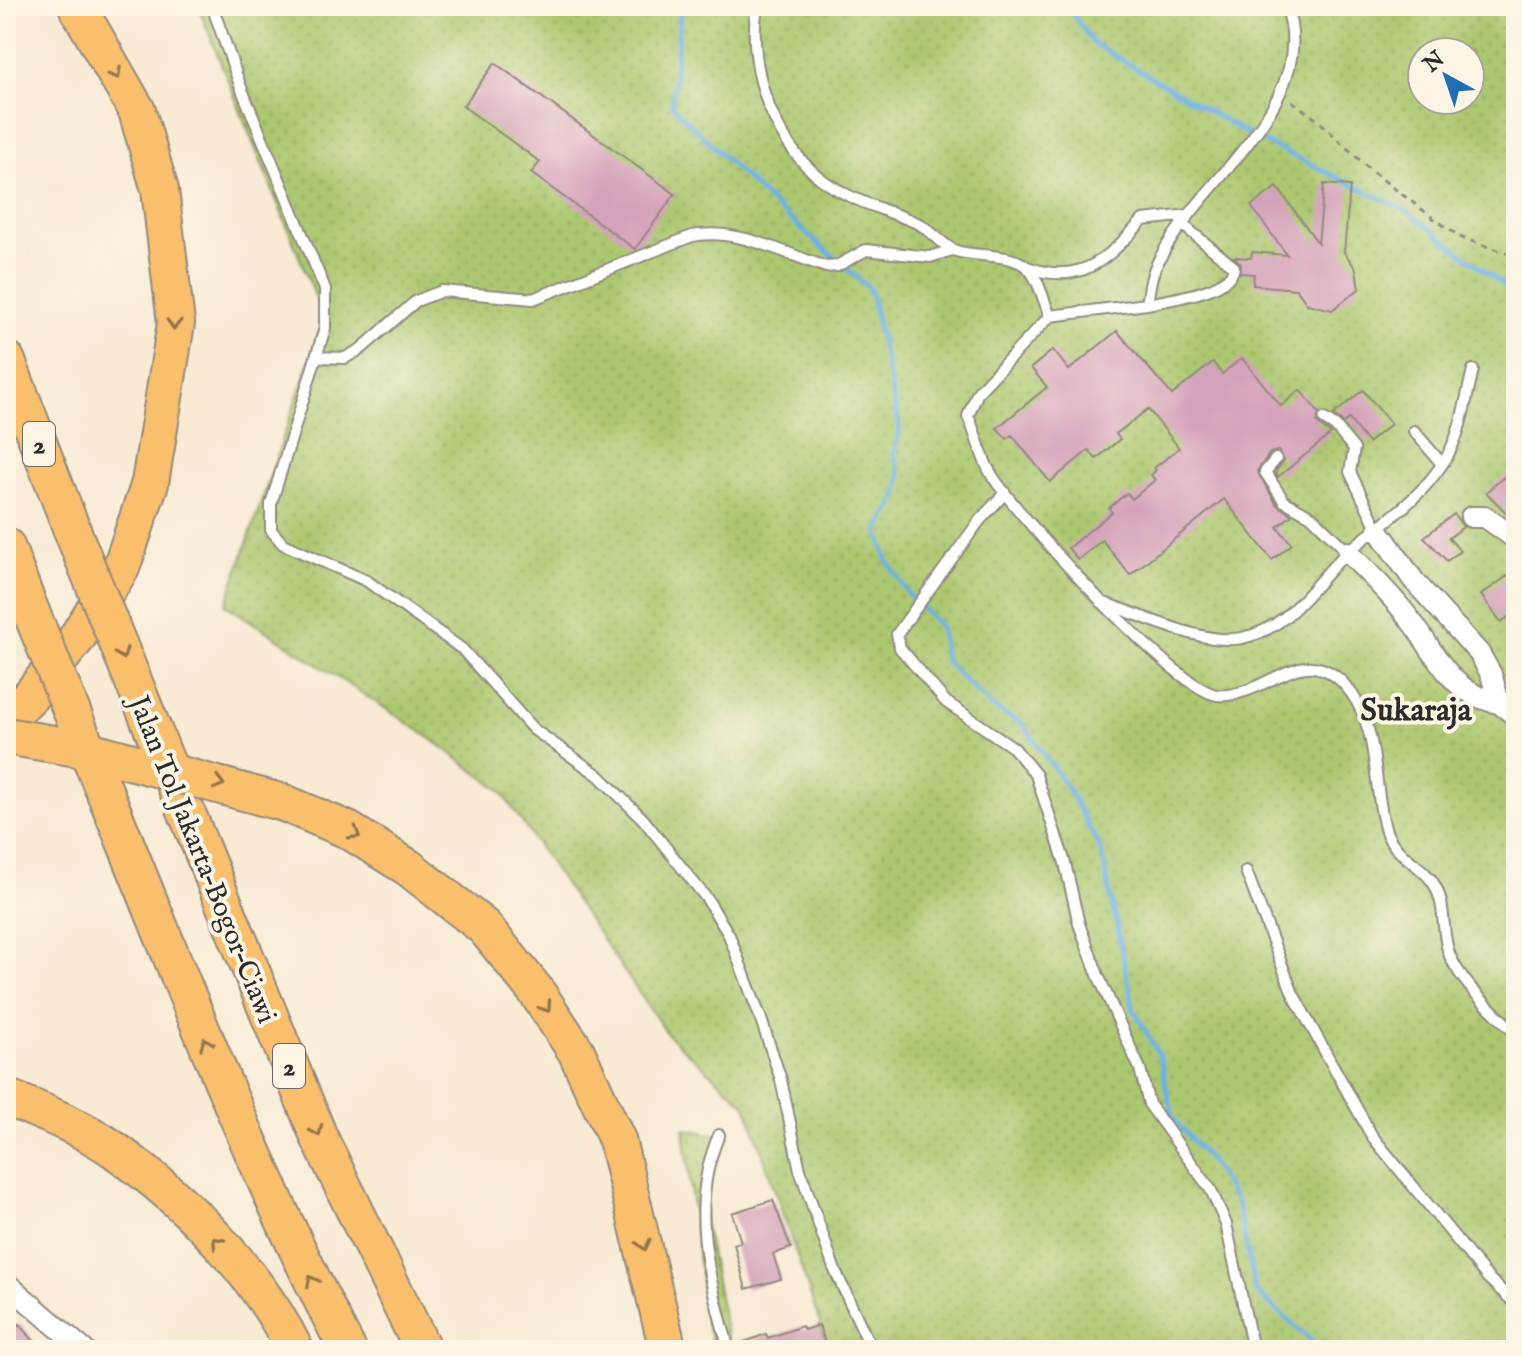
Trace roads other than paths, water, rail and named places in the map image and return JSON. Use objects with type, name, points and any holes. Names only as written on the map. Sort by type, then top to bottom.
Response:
[{"type":"highway","points":[[6,719],[31,695],[76,639],[121,568],[150,483],[176,323],[160,190],[137,111],[77,6]]},
{"type":"highway","name":"Jalan Tol Jakarta–Bogor–Ciawi","points":[[6,359],[72,530],[319,1137],[423,1350]]},
{"type":"highway","points":[[6,546],[208,1049],[305,1269],[348,1350]]},
{"type":"highway","points":[[6,736],[89,750],[284,803],[348,830],[409,868],[484,927],[536,991],[576,1051],[617,1140],[631,1184],[668,1350]]},
{"type":"highway","points":[[6,1097],[114,1150],[155,1183],[240,1267],[295,1350]]},
{"type":"street","points":[[1471,517],[1485,517],[1516,539]]},
{"type":"street","points":[[1378,530],[1414,581],[1479,653],[1491,674],[1499,703]]},
{"type":"street","points":[[1348,552],[1406,614],[1461,688],[1476,699],[1499,703],[1516,716]]},
{"type":"street","points":[[6,1283],[84,1350]]},
{"type":"lane","points":[[212,6],[240,85],[325,289],[325,328],[271,504],[271,530],[283,544],[367,581],[462,649],[533,729],[598,775],[643,819],[707,899],[729,935],[761,1019],[781,1080],[800,1170],[834,1268],[872,1350]]},
{"type":"lane","points":[[757,6],[754,22],[757,58],[767,100],[786,142],[830,185],[864,205],[918,223],[952,250],[1016,262],[1047,274],[1076,273],[1116,249],[1143,220],[1186,220],[1234,267],[1229,281],[1206,290],[1147,304],[1050,316],[978,392],[968,416],[989,470],[1005,493],[1099,601],[1152,651],[1215,695],[1246,691],[1297,666],[1317,668],[1335,676],[1353,695],[1368,732],[1385,829],[1396,851],[1421,868],[1441,897],[1449,954],[1463,980],[1516,1034]]},
{"type":"lane","points":[[1147,304],[1154,269],[1186,220],[1282,95],[1292,66],[1293,25],[1286,6]]},
{"type":"lane","points":[[316,357],[345,358],[361,349],[416,301],[442,291],[533,299],[692,236],[711,233],[738,237],[826,267],[837,266],[866,250],[930,257],[952,250]]},
{"type":"lane","points":[[1027,267],[1050,316]]},
{"type":"lane","points":[[1099,601],[1210,638],[1243,638],[1282,619],[1314,591],[1348,552],[1412,503],[1442,464],[1460,424],[1473,370]]},
{"type":"lane","points":[[1324,419],[1335,426],[1354,449],[1350,472],[1378,530]]},
{"type":"lane","points":[[1414,431],[1442,464]]},
{"type":"lane","points":[[1276,459],[1265,472],[1276,492],[1284,501],[1311,516],[1348,552]]},
{"type":"lane","points":[[1005,493],[980,520],[897,634],[900,648],[946,702],[1014,748],[1036,775],[1065,863],[1084,937],[1140,1069],[1149,1104],[1211,1190],[1226,1224],[1253,1350]]},
{"type":"lane","points":[[1246,871],[1293,994],[1372,1136],[1488,1278],[1516,1304]]},
{"type":"lane","points":[[719,1135],[703,1178],[703,1217],[708,1265],[729,1350]]},
{"type":"waterway","points":[[593,6],[605,14],[628,6]]},
{"type":"waterway","points":[[681,6],[672,106],[765,197],[870,289],[900,429],[894,454],[900,475],[897,497],[878,531],[887,560],[908,594],[940,626],[945,661],[992,707],[1023,724],[1070,792],[1101,850],[1134,1010],[1160,1057],[1173,1118],[1210,1161],[1237,1203],[1256,1292],[1322,1350]]},
{"type":"waterway","points":[[1067,6],[1093,43],[1248,134],[1407,211],[1516,295]]},
{"type":"district","name":"Sukaraja","points":[[1416,709]]}]
